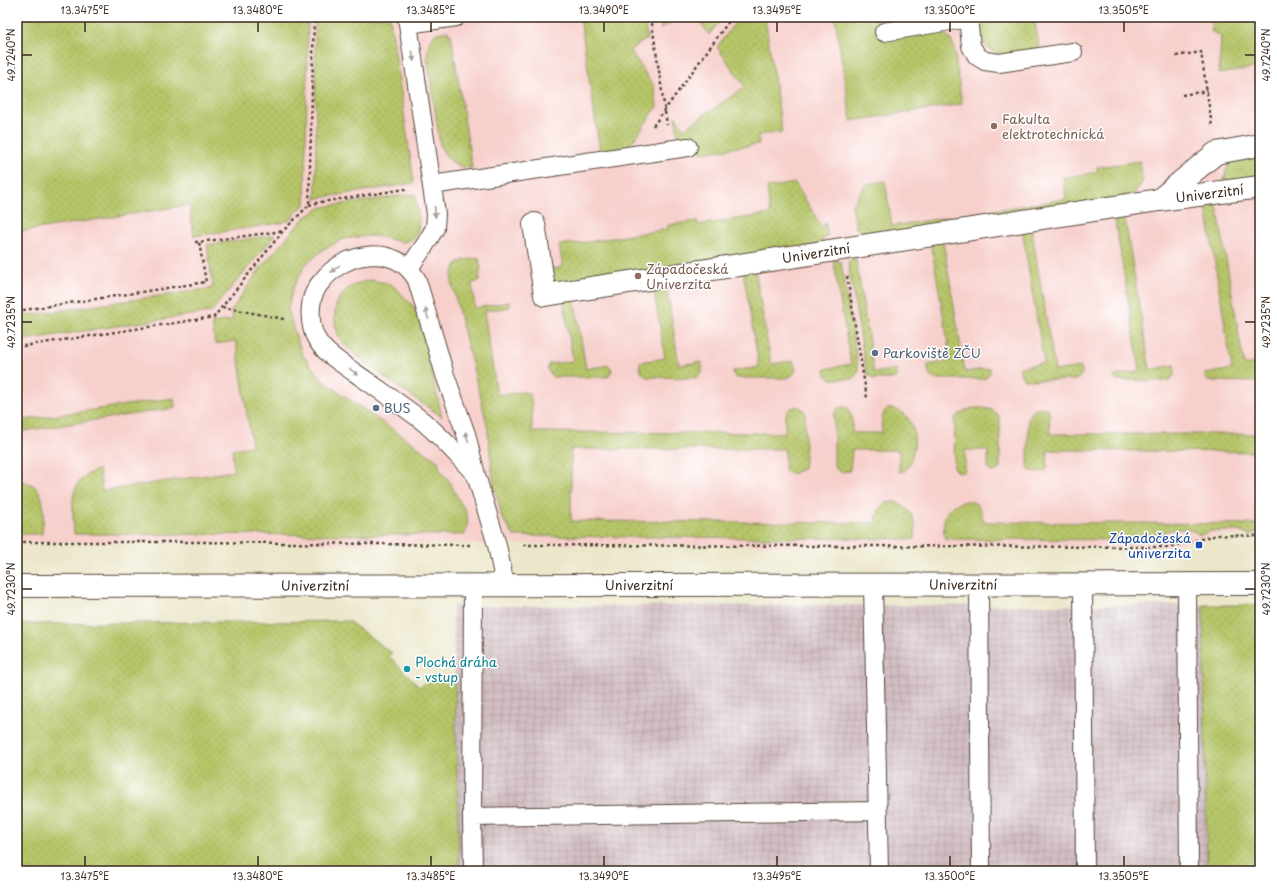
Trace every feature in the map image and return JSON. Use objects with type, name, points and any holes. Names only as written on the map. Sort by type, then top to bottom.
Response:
[{"type":"street","name":"Univerzitní","points":[[1159,200],[1216,153],[1260,145]]},
{"type":"street","name":"Univerzitní","points":[[534,224],[545,295],[1159,200],[1260,187]]},
{"type":"street","name":"Univerzitní","points":[[17,586],[1260,584]]},
{"type":"lane","points":[[409,268],[426,245],[435,228],[436,214],[408,21],[456,17]]},
{"type":"lane","points":[[884,32],[968,18],[971,46],[977,56],[985,60],[999,63],[1073,52]]},
{"type":"lane","points":[[432,186],[679,148]]},
{"type":"lane","points":[[476,475],[417,417],[330,355],[316,338],[311,324],[311,304],[313,294],[325,277],[341,264],[360,256],[384,256],[396,260],[409,268],[417,280],[445,375],[466,434],[476,475],[498,545],[505,585]]},
{"type":"lane","points":[[873,584],[879,871]]},
{"type":"lane","points":[[979,584],[981,871]]},
{"type":"lane","points":[[1083,584],[1086,871]]},
{"type":"lane","points":[[1187,584],[1190,871]]},
{"type":"lane","points":[[473,585],[473,871]]},
{"type":"lane","points":[[472,817],[877,811]]},
{"type":"path","points":[[310,205],[314,17]]},
{"type":"path","points":[[651,17],[665,109],[679,148]]},
{"type":"path","points":[[631,155],[732,17]]},
{"type":"path","points":[[1176,56],[1202,52],[1216,153]]},
{"type":"path","points":[[1182,95],[1207,92]]},
{"type":"path","points":[[17,347],[214,317],[284,231],[310,205],[321,202],[432,186]]},
{"type":"path","points":[[194,242],[284,231]]},
{"type":"path","points":[[17,311],[206,282],[199,242]]},
{"type":"path","points":[[842,249],[867,398]]},
{"type":"path","points":[[222,307],[311,324]]},
{"type":"path","points":[[17,542],[1168,547],[1217,535],[1260,536]]},
{"type":"shaded area","name":"Západočeská Univerzita","points":[[17,17],[1260,17],[1260,536],[1217,535],[1168,547],[17,542]]},
{"type":"shaded area","points":[[1203,605],[1207,871],[459,871],[453,606]]},
{"type":"green space","points":[[17,17],[308,17],[305,205],[300,208],[290,220],[281,223],[194,236],[189,205],[17,232]]},
{"type":"green space","points":[[315,17],[390,17],[414,183],[319,198],[316,200]]},
{"type":"green space","points":[[580,17],[644,17],[647,39],[630,50],[654,86],[657,107],[628,148],[600,152]]},
{"type":"green space","points":[[660,17],[679,17],[661,29]]},
{"type":"green space","points":[[697,17],[723,17],[709,35]]},
{"type":"green space","points":[[739,17],[765,17],[782,132],[758,135],[759,144],[701,153],[699,138],[679,141],[675,116],[684,129],[745,87],[717,47]]},
{"type":"green space","points":[[835,17],[877,17],[878,25],[881,24],[883,40],[940,32],[947,36],[951,40],[954,48],[962,104],[851,121]]},
{"type":"green space","points":[[978,17],[1034,17],[1040,51],[1000,55],[991,51],[984,44]]},
{"type":"green space","points":[[1210,17],[1260,17],[1260,67],[1219,74],[1221,36],[1212,32]]},
{"type":"green space","points":[[448,31],[449,34],[451,34],[472,168],[456,165],[445,155],[440,145],[427,55],[430,40],[436,33]]},
{"type":"green space","points":[[1260,156],[1260,183],[1224,181],[1226,171],[1231,161]]},
{"type":"green space","points":[[1140,161],[1143,181],[1132,197],[867,237],[856,228],[852,205],[866,184],[885,181],[892,226],[1066,199],[1063,178],[1097,172],[1097,167]]},
{"type":"green space","points":[[795,183],[822,227],[825,226],[824,224],[826,223],[827,235],[819,245],[550,286],[548,270],[563,267],[559,245],[575,244],[668,229],[668,225],[697,221],[698,225],[770,214],[767,188]]},
{"type":"green space","points":[[415,194],[419,219],[416,236],[403,242],[375,236],[358,237],[344,239],[324,249],[305,265],[293,288],[288,308],[302,354],[323,381],[438,461],[440,470],[450,482],[458,499],[466,511],[468,521],[465,535],[74,534],[73,504],[76,488],[80,481],[87,475],[97,470],[99,470],[102,491],[234,471],[232,449],[252,446],[236,341],[215,344],[212,323],[233,320],[231,311],[261,267],[304,218],[322,207]]},
{"type":"green space","points":[[1216,199],[1244,365],[1260,362],[1260,382],[1208,381],[1205,378],[1205,374],[1232,369],[1205,201]]},
{"type":"green space","points":[[1124,213],[1150,370],[1174,365],[1174,376],[1165,381],[1117,380],[1114,378],[1115,376],[1140,371],[1114,215]]},
{"type":"green space","points":[[1031,227],[1055,371],[1081,367],[1081,375],[1075,380],[1025,380],[1020,374],[1020,367],[1044,363],[1022,229]]},
{"type":"green space","points":[[275,235],[211,312],[17,341],[17,317],[213,288],[207,245]]},
{"type":"green space","points":[[943,241],[965,372],[990,368],[990,372],[986,378],[936,379],[928,372],[928,365],[951,361],[931,243]]},
{"type":"green space","points":[[855,254],[874,373],[896,369],[898,372],[895,378],[892,379],[873,379],[868,375],[866,370],[848,262]]},
{"type":"green space","points":[[479,258],[481,271],[479,272],[480,281],[472,283],[475,308],[509,302],[510,307],[484,311],[497,395],[524,392],[530,395],[532,404],[532,432],[785,433],[785,418],[790,409],[798,407],[805,413],[804,468],[795,473],[787,473],[785,471],[785,449],[571,449],[571,521],[876,523],[879,511],[884,504],[891,502],[899,503],[906,508],[912,516],[915,526],[915,539],[514,536],[502,518],[494,486],[487,424],[452,284],[452,276],[456,264],[464,260]]},
{"type":"green space","points":[[833,258],[841,263],[858,368],[858,372],[853,379],[831,379],[826,375],[825,369],[851,364]]},
{"type":"green space","points":[[755,269],[771,364],[793,361],[796,369],[792,375],[787,378],[737,378],[733,375],[733,371],[759,367],[743,271]]},
{"type":"green space","points":[[370,280],[388,283],[397,289],[413,306],[421,324],[442,417],[380,374],[348,348],[338,335],[335,324],[335,308],[337,303],[346,290],[350,287]]},
{"type":"green space","points":[[666,283],[679,365],[701,362],[702,372],[695,378],[647,377],[640,369],[640,362],[665,358],[653,285]]},
{"type":"green space","points":[[574,297],[586,369],[609,365],[612,371],[608,377],[553,377],[548,371],[548,364],[573,361],[563,299]]},
{"type":"green space","points":[[174,398],[175,408],[17,432],[17,421]]},
{"type":"green space","points":[[1044,407],[1049,410],[1050,434],[1260,434],[1260,452],[1048,450],[1046,470],[1040,472],[1034,471],[1030,470],[1028,466],[1028,418],[1034,410]]},
{"type":"green space","points":[[838,408],[848,408],[852,417],[852,433],[882,433],[882,417],[885,411],[890,408],[897,410],[906,416],[912,425],[914,433],[914,449],[906,470],[899,472],[899,450],[852,450],[850,470],[840,472],[835,468],[834,414]]},
{"type":"green space","points":[[975,408],[992,410],[999,416],[1000,468],[995,472],[991,472],[988,469],[988,450],[965,450],[964,472],[958,472],[954,469],[955,418],[966,410]]},
{"type":"green space","points":[[18,480],[31,484],[40,493],[43,506],[42,534],[17,534]]},
{"type":"green space","points":[[966,501],[977,504],[981,510],[983,522],[1260,524],[1260,531],[1248,535],[1238,531],[1210,531],[1200,535],[1187,528],[1165,531],[1165,540],[945,539],[944,519],[946,514],[953,506]]},
{"type":"green space","points":[[1203,605],[1260,605],[1260,871],[1211,871],[1207,869]]},
{"type":"green space","points":[[348,621],[392,653],[389,656],[420,687],[426,682],[455,678],[459,871],[17,871],[17,624]]},
{"type":"place","name":"Fakulta elektrotechnická","points":[[994,126]]},
{"type":"place","name":"Západočeská Univerzita","points":[[638,276]]},
{"type":"place","name":"Parkoviště ZČU","points":[[875,353]]},
{"type":"place","name":"BUS","points":[[376,408]]},
{"type":"place","name":"Západočeská univerzita","points":[[1199,545]]},
{"type":"place","name":"Plochá dráha - vstup","points":[[407,669]]}]
